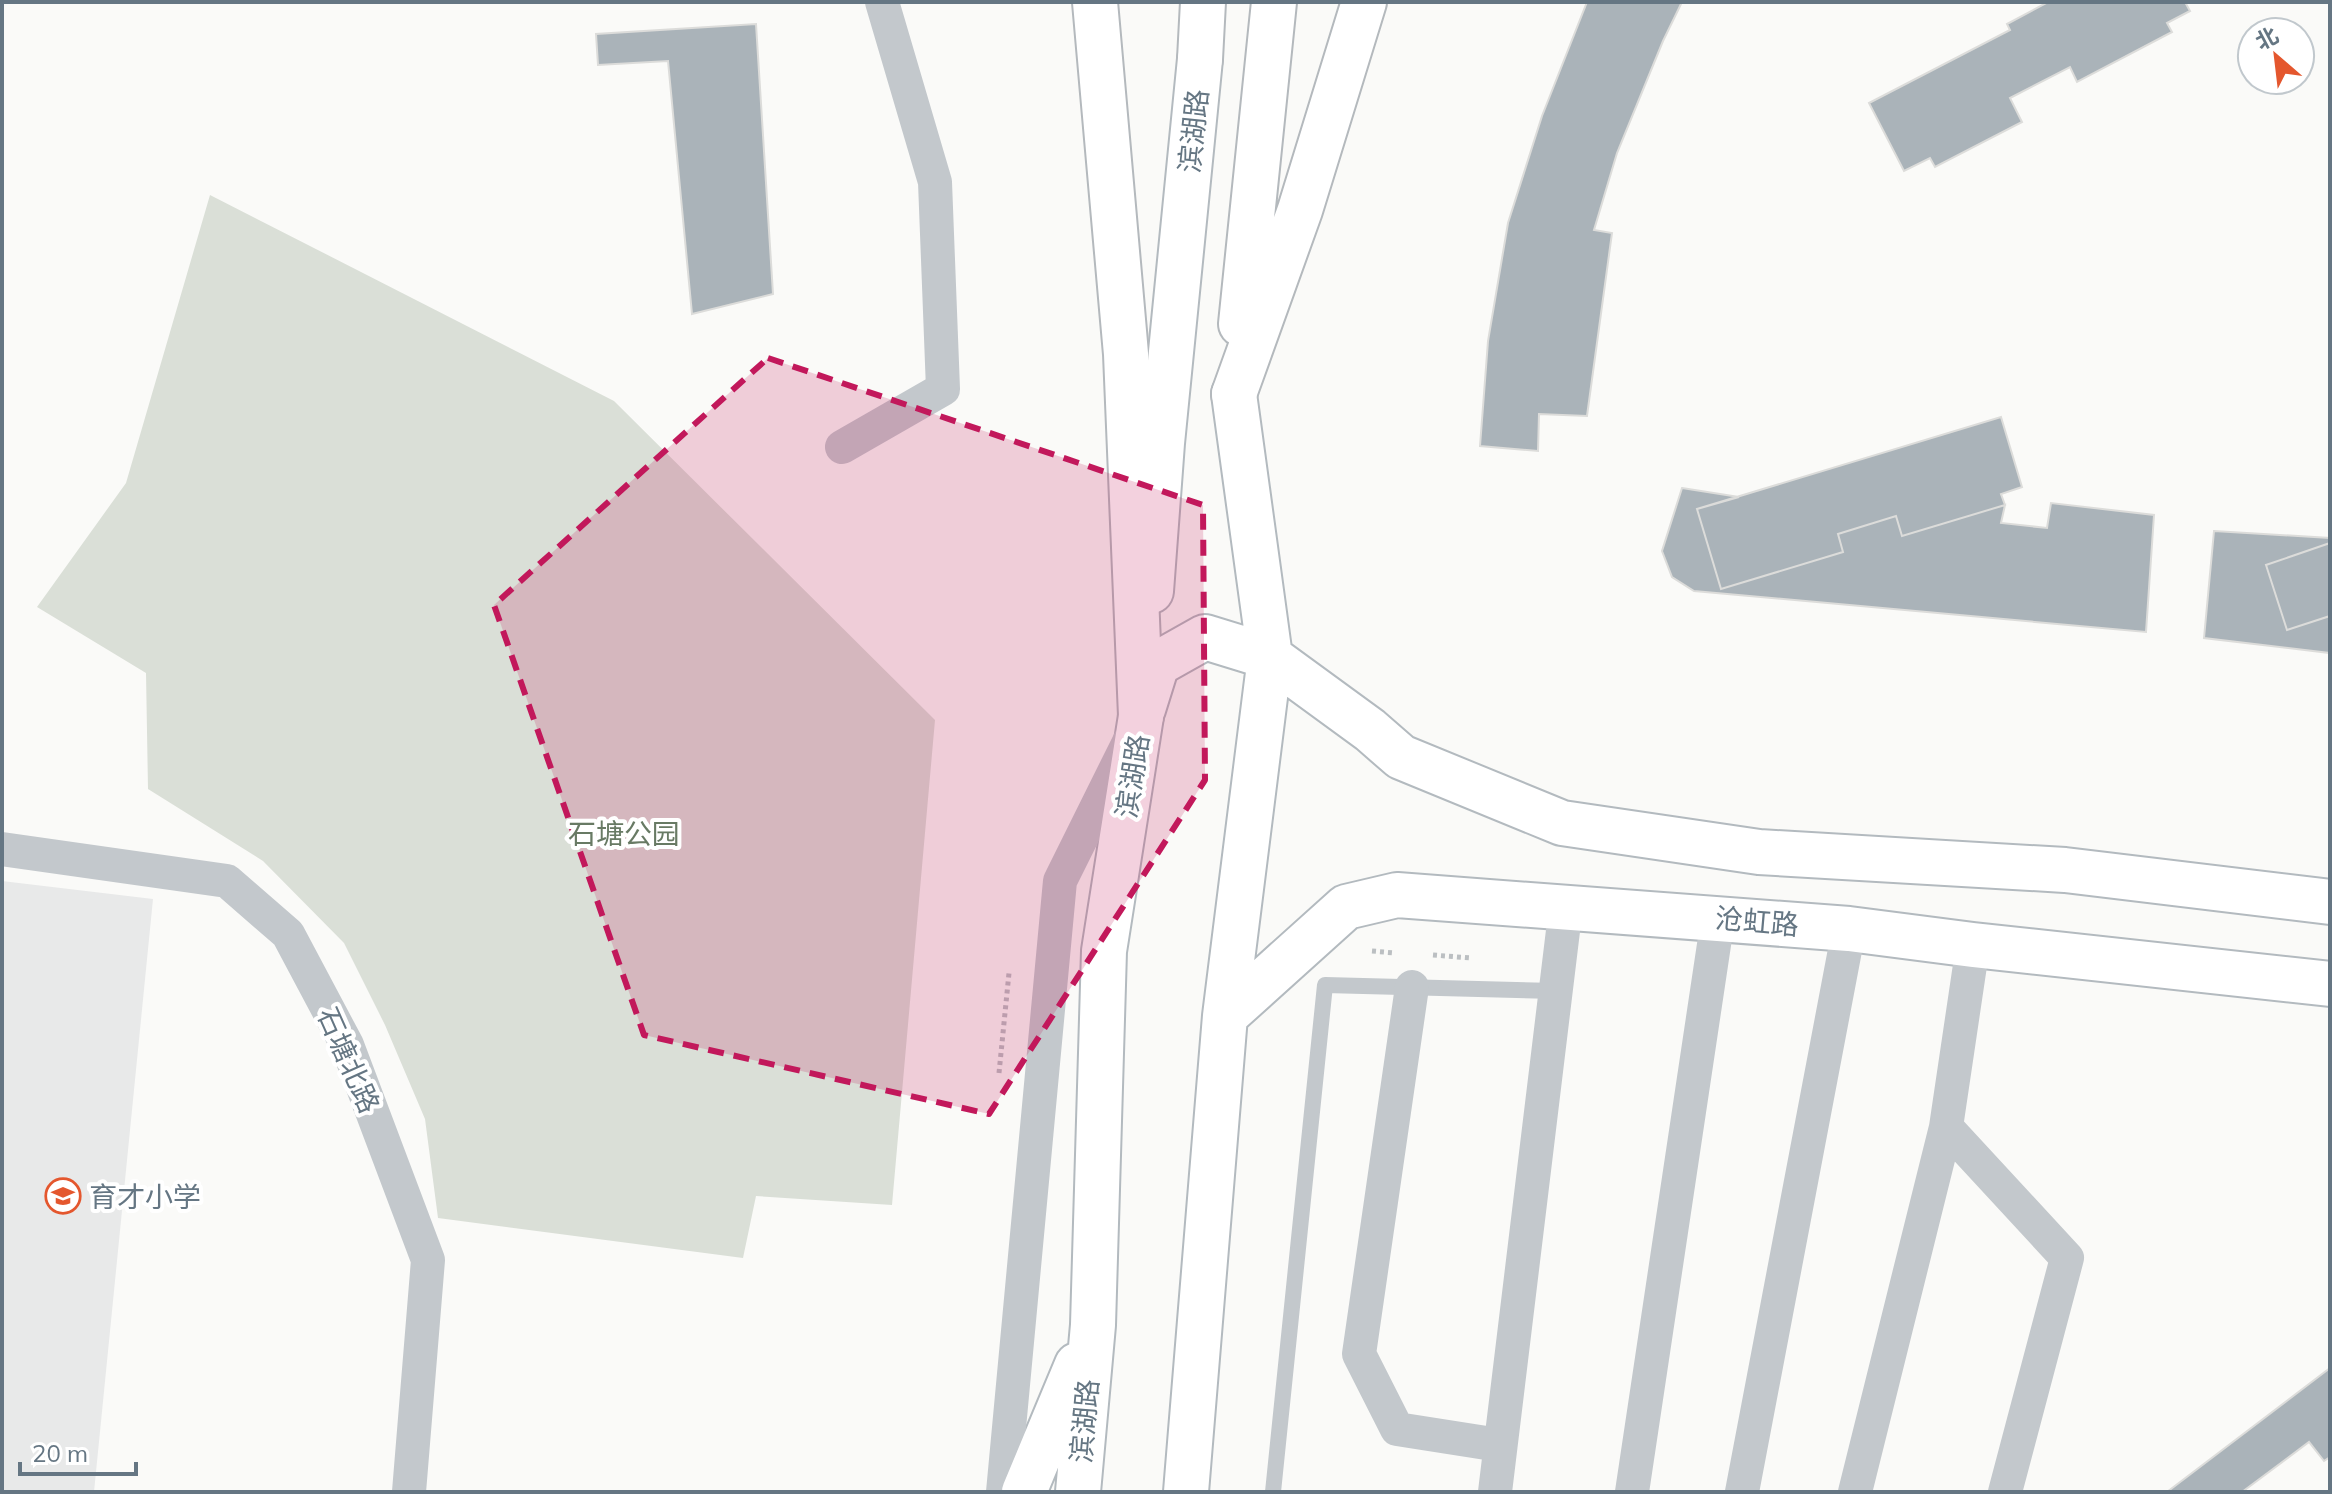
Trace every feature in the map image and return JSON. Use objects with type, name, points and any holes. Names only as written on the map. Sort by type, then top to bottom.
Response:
[{"type":"main road","points":[[1095,2],[1126,354],[1141,716]]},
{"type":"main road","name":"滨湖路","points":[[1078,1492],[1093,1325],[1104,951],[1141,716],[1162,443],[1203,2]]},
{"type":"main road","points":[[1186,1492],[1225,1016],[1270,657],[1234,394],[1274,2]]},
{"type":"main road","points":[[1234,394],[1300,210],[1364,2]]},
{"type":"main road","points":[[1141,716],[1157,664],[1205,637],[1270,657],[1370,730],[1401,757],[1562,823],[1759,852],[2065,870],[2330,902]]},
{"type":"main road","name":"沧虹路","points":[[1225,1016],[1346,907],[1397,895],[1849,929],[2330,984]]},
{"type":"main road","points":[[1024,1492],[1093,1325]]},
{"type":"street","points":[[842,447],[943,389],[935,182],[882,2]]},
{"type":"street","points":[[1003,1492],[1060,881],[1141,716]]},
{"type":"street","name":"石塘北路","points":[[2,849],[227,881],[288,934],[347,1045],[428,1260],[409,1492]]},
{"type":"street","points":[[1495,1492],[1566,906]]},
{"type":"street","points":[[1632,1492],[1718,918]]},
{"type":"street","points":[[1742,1492],[1849,929]]},
{"type":"street","points":[[1855,1492],[1946,1127],[1973,945]]},
{"type":"street","points":[[1412,987],[1359,1354],[1397,1429],[1499,1445]]},
{"type":"street","points":[[1946,1127],[2067,1258],[2005,1492]]},
{"type":"lane","points":[[1273,1492],[1325,985],[1556,991]]},
{"type":"path","points":[[999,1073],[1009,973]]},
{"type":"highlighted area","points":[[768,358],[1203,505],[1205,780],[989,1114],[644,1035],[494,605]]},
{"type":"shaded area","name":"育才小学","points":[[2,881],[153,899],[94,1492],[2,1492]]},
{"type":"green space","name":"石塘公园","points":[[210,195],[614,401],[935,720],[892,1205],[756,1196],[743,1258],[438,1218],[425,1119],[385,1025],[344,943],[263,861],[148,789],[146,673],[37,607],[126,483]]},
{"type":"building","points":[[1587,2],[1682,2],[1617,153],[1594,230],[1612,233],[1587,416],[1539,414],[1538,451],[1480,446],[1488,341],[1508,223],[1542,116]]},
{"type":"building","points":[[2048,2],[2185,2],[2190,11],[2167,23],[2172,32],[2077,82],[2070,67],[2010,98],[2022,122],[1935,167],[1930,158],[1904,171],[1869,103],[2010,30],[2007,24]]},
{"type":"building","points":[[756,24],[773,294],[692,314],[668,61],[598,65],[596,34]]},
{"type":"building","points":[[2001,417],[2022,487],[2001,494],[2005,505],[1902,536],[1896,516],[1838,534],[1843,552],[1721,589],[1697,509]]},
{"type":"building","points":[[1682,488],[1739,497],[1697,509],[1721,589],[1843,552],[1838,534],[1896,516],[1902,536],[2005,505],[2001,523],[2047,528],[2051,503],[2154,515],[2146,632],[1694,591],[1672,577],[1662,551]]},
{"type":"building","points":[[2214,531],[2330,538],[2330,543],[2266,565],[2287,630],[2330,616],[2330,653],[2204,638]]},
{"type":"building","points":[[2330,543],[2330,616],[2287,630],[2266,565]]},
{"type":"building","points":[[2330,1368],[2330,1457],[2324,1461],[2309,1442],[2242,1492],[2167,1492]]},
{"type":"place","name":"育才小学","points":[[63,1196]]}]
